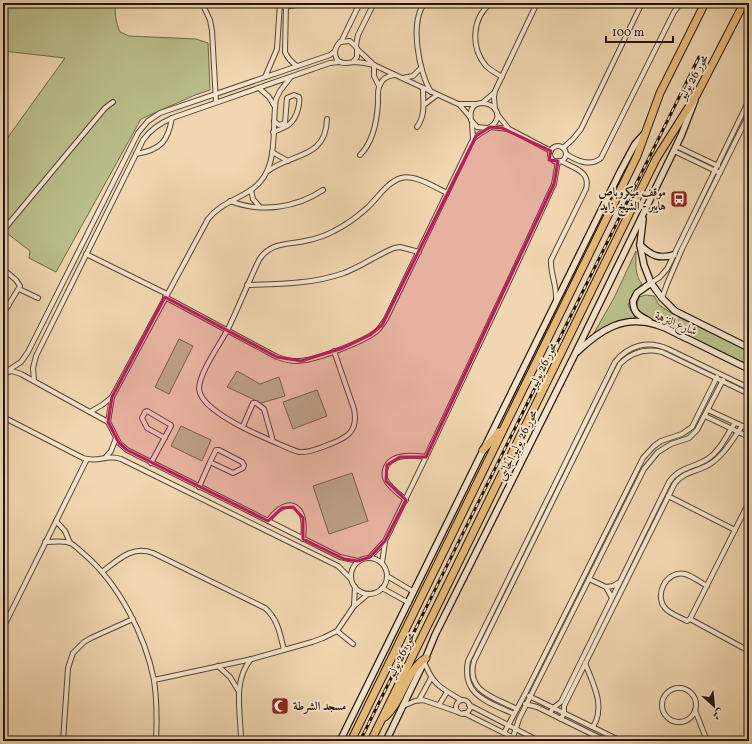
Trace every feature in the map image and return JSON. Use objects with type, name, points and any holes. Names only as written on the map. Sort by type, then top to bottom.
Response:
[{"type":"highway","name":"محور 26 يوليو","points":[[351,741],[637,156],[660,93],[705,3]]},
{"type":"highway","name":"محور 26 يوليو","points":[[371,741],[656,159],[698,94],[744,3]]},
{"type":"highway","points":[[483,450],[504,426]]},
{"type":"highway","points":[[381,720],[393,709],[416,667],[425,660]]},
{"type":"main road","name":"محور 26 يوليو الجانبى","points":[[386,741],[425,660],[435,635],[675,149],[698,94]]},
{"type":"main road","points":[[340,741],[632,148],[640,137],[647,131]]},
{"type":"main road","name":"شارع النزهة","points":[[643,214],[640,245],[644,265],[651,283],[662,298],[675,311],[749,348]]},
{"type":"main road","points":[[640,245],[654,256],[659,257],[674,255]]},
{"type":"main road","points":[[651,283],[637,293],[634,297],[633,305],[635,312],[638,315],[656,324]]},
{"type":"main road","name":"شارع النزهة","points":[[575,354],[594,337],[612,326],[632,322],[646,322],[656,324],[749,369]]},
{"type":"street","points":[[202,3],[210,20],[212,31],[216,102]]},
{"type":"street","points":[[265,76],[277,49],[280,5],[308,3]]},
{"type":"street","points":[[5,372],[21,362],[30,348],[142,127],[154,116],[160,113],[330,55],[335,51],[360,3]]},
{"type":"street","points":[[360,155],[368,146],[373,132],[378,107],[379,86],[374,76],[374,65],[358,50],[356,45],[358,35],[374,3]]},
{"type":"street","points":[[425,3],[420,11],[417,32],[421,68],[425,81],[431,92]]},
{"type":"street","points":[[491,3],[480,16],[475,31],[475,40],[477,50],[481,58],[490,69],[502,77]]},
{"type":"street","points":[[482,103],[495,91],[537,3]]},
{"type":"street","points":[[563,148],[581,129],[642,3]]},
{"type":"street","points":[[556,300],[556,286],[551,269],[551,260],[586,189],[587,182],[584,173],[554,160],[551,157],[551,151],[556,146],[563,148],[566,154],[572,158],[586,162],[595,162],[601,158],[674,12],[681,3]]},
{"type":"street","points":[[286,5],[285,52],[292,63],[297,66]]},
{"type":"street","points":[[340,42],[347,41],[356,45]]},
{"type":"street","points":[[353,62],[357,57],[358,50]]},
{"type":"street","points":[[335,51],[336,58],[340,62]]},
{"type":"street","points":[[34,381],[33,368],[38,352],[143,140],[151,130],[164,121],[330,63],[340,62],[346,64],[353,62],[374,65],[458,104],[490,104],[509,129]]},
{"type":"street","points":[[402,78],[413,76],[421,68]]},
{"type":"street","points":[[379,86],[385,78],[395,75]]},
{"type":"street","points":[[268,172],[272,152],[275,108],[280,91],[291,77]]},
{"type":"street","points":[[259,88],[269,97],[275,108]]},
{"type":"street","points":[[417,127],[423,116],[425,104],[423,88]]},
{"type":"street","points":[[86,254],[277,357],[296,361],[306,360],[334,351],[370,336],[382,325],[473,139],[495,122],[495,91]]},
{"type":"street","points":[[273,132],[286,125],[293,121],[295,118],[300,100],[297,95],[291,96],[286,100],[286,125]]},
{"type":"street","points":[[425,104],[437,95]]},
{"type":"street","points":[[651,283],[665,272],[749,100]]},
{"type":"street","points":[[6,227],[105,108],[113,102]]},
{"type":"street","points":[[458,104],[477,127],[509,129],[551,151]]},
{"type":"street","points":[[473,139],[471,110],[477,104]]},
{"type":"street","points":[[662,298],[671,274],[696,220],[749,114]]},
{"type":"street","points":[[136,154],[149,151],[161,144],[168,136],[172,118]]},
{"type":"street","points":[[108,422],[112,397],[208,219],[215,211],[230,201],[252,190],[268,172],[276,166],[305,155],[319,145],[327,130],[327,119]]},
{"type":"street","points":[[274,122],[286,125]]},
{"type":"street","points":[[675,149],[722,168]]},
{"type":"street","points":[[675,149],[720,173]]},
{"type":"street","points":[[272,152],[289,161]]},
{"type":"street","points":[[370,558],[385,541],[406,500],[554,184],[559,161],[564,158],[566,154]]},
{"type":"street","points":[[334,351],[355,416],[355,424],[351,432],[343,440],[309,451],[300,452],[294,450],[243,426],[213,409],[204,400],[200,392],[199,387],[202,376],[227,330],[259,260],[265,251],[278,245],[308,240],[336,230],[361,214],[396,180],[413,177],[447,193]]},
{"type":"street","points":[[252,190],[253,199],[260,206]]},
{"type":"street","points":[[230,201],[260,206],[289,206],[308,199],[323,190]]},
{"type":"street","points":[[691,218],[696,220]]},
{"type":"street","points":[[247,285],[294,284],[321,280],[355,268],[394,248],[400,247],[419,252]]},
{"type":"street","points":[[3,269],[18,282],[20,286],[3,314]]},
{"type":"street","points":[[19,289],[38,298]]},
{"type":"street","points":[[3,302],[9,305]]},
{"type":"street","points":[[514,714],[481,699],[476,695],[467,679],[466,673],[468,661],[619,356],[630,349],[642,345],[656,344],[668,348],[749,388]]},
{"type":"street","points":[[30,348],[38,352]]},
{"type":"street","points":[[517,709],[480,690],[473,679],[472,673],[474,661],[620,364],[624,360],[642,351],[662,352],[749,394]]},
{"type":"street","points":[[615,362],[620,364]]},
{"type":"street","points":[[5,372],[17,372],[108,422],[122,447],[151,463],[340,557],[358,561]]},
{"type":"street","points":[[504,733],[643,458],[648,451],[658,443],[682,434],[692,426],[719,373]]},
{"type":"street","points":[[513,737],[519,719],[648,463],[664,448],[693,435],[705,416],[725,376]]},
{"type":"street","points":[[90,412],[112,397]]},
{"type":"street","points":[[243,426],[253,403],[262,406],[273,441]]},
{"type":"street","points":[[708,410],[749,429]]},
{"type":"street","points":[[151,463],[165,438],[171,423],[147,411],[145,412],[142,418],[147,427],[165,438]]},
{"type":"street","points":[[705,416],[749,437]]},
{"type":"street","points":[[3,424],[4,417],[87,459],[96,460],[116,457],[121,459],[338,566],[351,579],[355,587],[363,593],[368,594]]},
{"type":"street","points":[[550,713],[553,708],[561,702],[673,476],[683,469],[702,462],[713,455],[735,423]]},
{"type":"street","points":[[561,719],[564,713],[564,706],[668,496],[678,479],[686,474],[711,464],[721,454],[742,426]]},
{"type":"street","points":[[104,458],[113,446],[116,437]]},
{"type":"street","points":[[199,487],[210,462],[215,451],[219,450],[242,462],[244,465],[243,468],[233,473],[210,462]]},
{"type":"street","points":[[406,500],[386,481],[385,474],[387,465],[394,459],[400,457],[412,455],[426,457]]},
{"type":"street","points":[[3,628],[5,621],[87,459]]},
{"type":"street","points":[[668,496],[735,530]]},
{"type":"street","points":[[690,619],[749,502]]},
{"type":"street","points":[[268,521],[273,514],[282,508],[288,506],[293,507],[301,513],[303,518],[303,539]]},
{"type":"street","points":[[56,521],[65,531],[70,543],[102,572],[118,594],[133,619],[148,658],[154,680],[156,703],[156,741]]},
{"type":"street","points":[[45,542],[59,541],[70,543]]},
{"type":"street","points":[[382,563],[385,541]]},
{"type":"street","points":[[102,572],[130,552],[142,550],[153,553],[265,608],[277,622],[284,650]]},
{"type":"street","points":[[154,680],[252,659],[312,642],[337,631],[354,606],[368,594],[382,588],[386,581],[387,572],[382,563],[378,560],[366,558],[358,561],[354,566],[351,572],[351,579]]},
{"type":"street","points":[[707,586],[685,574],[679,574],[669,578],[662,587],[661,598],[665,608],[669,612],[687,620],[690,619],[749,651]]},
{"type":"street","points":[[387,576],[414,592]]},
{"type":"street","points":[[589,579],[606,587],[613,586],[620,582]]},
{"type":"street","points":[[354,606],[355,587]]},
{"type":"street","points":[[606,587],[612,598]]},
{"type":"street","points":[[382,588],[409,603]]},
{"type":"street","points":[[63,741],[68,668],[73,653],[84,642],[91,638],[133,619]]},
{"type":"street","points":[[337,631],[352,644]]},
{"type":"street","points":[[241,741],[239,692],[242,674],[252,659]]},
{"type":"street","points":[[425,660],[431,678],[447,692],[539,741]]},
{"type":"street","points":[[585,663],[599,701],[598,718],[593,727]]},
{"type":"street","points":[[218,666],[230,677],[239,692]]},
{"type":"street","points":[[419,700],[431,678]]},
{"type":"street","points":[[695,710],[691,717],[685,721],[674,721],[667,716],[663,710],[664,698],[672,690],[683,689],[690,692],[695,699],[695,710],[707,741]]},
{"type":"street","points":[[440,705],[447,692]]},
{"type":"street","points":[[525,694],[620,741]]},
{"type":"street","points":[[403,706],[419,700],[440,705],[464,713],[520,741]]},
{"type":"street","points":[[458,712],[456,706],[458,702],[462,700]]},
{"type":"street","points":[[521,702],[537,707],[606,741]]},
{"type":"street","points":[[464,713],[469,709],[469,705]]},
{"type":"highlighted area","points":[[490,127],[502,128],[551,151],[549,160],[558,161],[554,184],[426,457],[400,457],[387,465],[386,481],[406,500],[385,541],[370,557],[358,561],[344,559],[303,539],[303,518],[293,507],[282,508],[268,521],[127,450],[119,443],[108,422],[112,397],[165,297],[277,357],[301,361],[343,348],[370,335],[382,325],[476,136]]},
{"type":"green space","points":[[3,3],[116,3],[115,11],[117,25],[120,32],[129,36],[196,39],[208,43],[210,90],[195,95],[141,119],[56,272],[29,258],[30,251],[3,230],[3,144],[65,58],[3,51]]},
{"type":"green space","points":[[636,251],[637,272],[639,280],[642,284],[633,293],[628,305],[636,319],[625,321],[594,333],[614,298]]},
{"type":"green space","points":[[646,295],[654,296],[659,305],[676,316],[749,351],[749,365],[642,315],[638,311],[637,305],[639,297]]},
{"type":"green space","points":[[179,339],[193,346],[169,394],[155,387]]},
{"type":"green space","points":[[237,371],[260,384],[279,377],[285,396],[261,403],[227,387]]},
{"type":"green space","points":[[317,390],[327,416],[293,429],[283,402]]},
{"type":"green space","points":[[181,426],[211,440],[202,461],[171,446]]},
{"type":"green space","points":[[352,473],[368,521],[329,534],[313,486]]},
{"type":"railway","points":[[360,741],[699,57]]},
{"type":"place","name":"موقف ميكروباص هايبر - الشيخ زايد","points":[[679,199]]},
{"type":"place","name":"مسجد الشرطة","points":[[280,706]]}]
